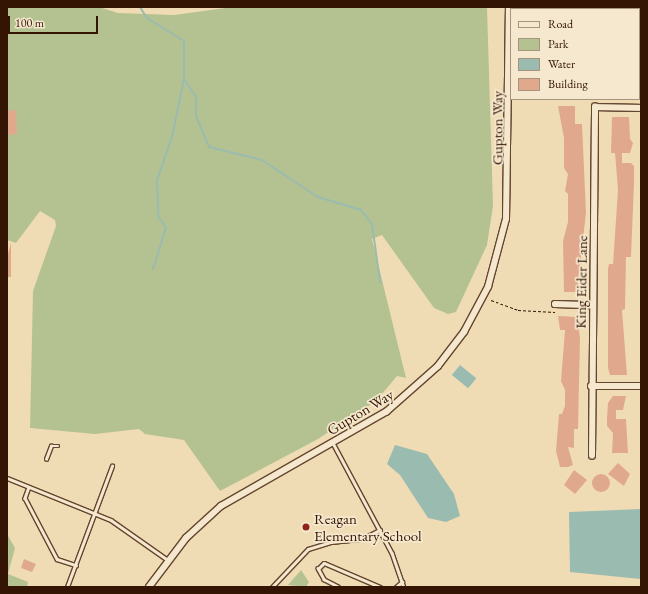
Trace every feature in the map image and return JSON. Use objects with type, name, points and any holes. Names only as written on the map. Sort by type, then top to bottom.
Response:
[{"type":"street","name":"Gupton Way","points":[[149,587],[186,538],[221,506],[386,412],[420,384],[464,332],[488,287],[502,244],[509,193],[509,7]]},
{"type":"street","name":"King Eider Lane","points":[[592,456],[591,386],[595,107],[641,108]]},
{"type":"street","points":[[555,304],[592,305]]},
{"type":"street","points":[[591,386],[641,386]]},
{"type":"lane","points":[[333,443],[380,530],[404,587]]},
{"type":"lane","points":[[46,459],[51,446],[58,446]]},
{"type":"lane","points":[[67,587],[96,513],[112,466]]},
{"type":"lane","points":[[7,478],[96,513],[168,560]]},
{"type":"lane","points":[[29,487],[25,498],[58,559],[76,565]]},
{"type":"lane","points":[[272,587],[308,549],[331,542],[362,539],[380,530]]},
{"type":"lane","points":[[338,587],[324,580],[318,569],[324,562],[380,587]]},
{"type":"lane","points":[[396,587],[402,582]]},
{"type":"path","points":[[490,300],[518,310],[555,312]]},
{"type":"green space","points":[[7,7],[99,7],[118,13],[174,15],[233,7],[487,7],[493,206],[487,245],[456,312],[448,314],[434,308],[382,235],[372,239],[406,378],[397,376],[376,401],[318,439],[220,491],[184,440],[145,434],[139,429],[95,434],[30,428],[33,291],[56,226],[55,220],[40,211],[16,243],[7,240]]},
{"type":"green space","points":[[7,534],[15,548],[8,574],[28,582],[27,587],[7,587]]},
{"type":"green space","points":[[301,570],[309,582],[306,587],[288,585]]},
{"type":"water","points":[[460,365],[476,378],[468,388],[452,375]]},
{"type":"water","points":[[395,445],[427,454],[454,494],[460,516],[446,522],[428,518],[400,475],[387,464]]},
{"type":"water","points":[[641,509],[641,579],[570,572],[569,512]]},
{"type":"building","points":[[558,106],[575,106],[575,124],[582,124],[586,213],[577,292],[564,292],[563,241],[568,222],[568,194],[565,191],[568,174],[564,168],[564,138]]},
{"type":"building","points":[[16,110],[17,134],[7,135],[7,111]]},
{"type":"building","points":[[612,117],[629,117],[630,139],[633,143],[630,153],[622,153],[622,163],[631,163],[634,166],[631,257],[626,257],[625,309],[622,310],[627,375],[610,375],[608,368],[608,269],[609,264],[613,264],[618,190],[615,153],[611,153]]},
{"type":"building","points":[[11,243],[11,277],[7,277],[7,257]]},
{"type":"building","points":[[558,316],[577,317],[580,338],[578,429],[574,429],[574,448],[568,447],[573,465],[568,467],[560,467],[556,451],[559,414],[562,414],[565,406],[565,390],[561,381],[565,330],[560,330]]},
{"type":"building","points":[[613,396],[626,396],[623,410],[616,410],[616,419],[626,419],[628,453],[612,453],[613,433],[607,426],[607,419],[608,403]]},
{"type":"building","points":[[618,463],[630,474],[624,486],[608,474]]},
{"type":"building","points":[[574,470],[587,480],[575,494],[564,485]]},
{"type":"building","points":[[597,474],[605,474],[610,479],[608,490],[605,492],[597,492],[592,487],[592,479]]},
{"type":"building","points":[[24,559],[36,564],[32,572],[21,568]]},
{"type":"waterway","points":[[140,7],[147,18],[184,41],[184,79],[172,137],[157,180],[158,216],[166,228],[153,269]]},
{"type":"waterway","points":[[184,79],[196,97],[196,116],[209,147],[262,160],[318,197],[361,210],[372,224],[380,282]]},
{"type":"place","name":"Reagan Elementary School","points":[[306,527]]}]
